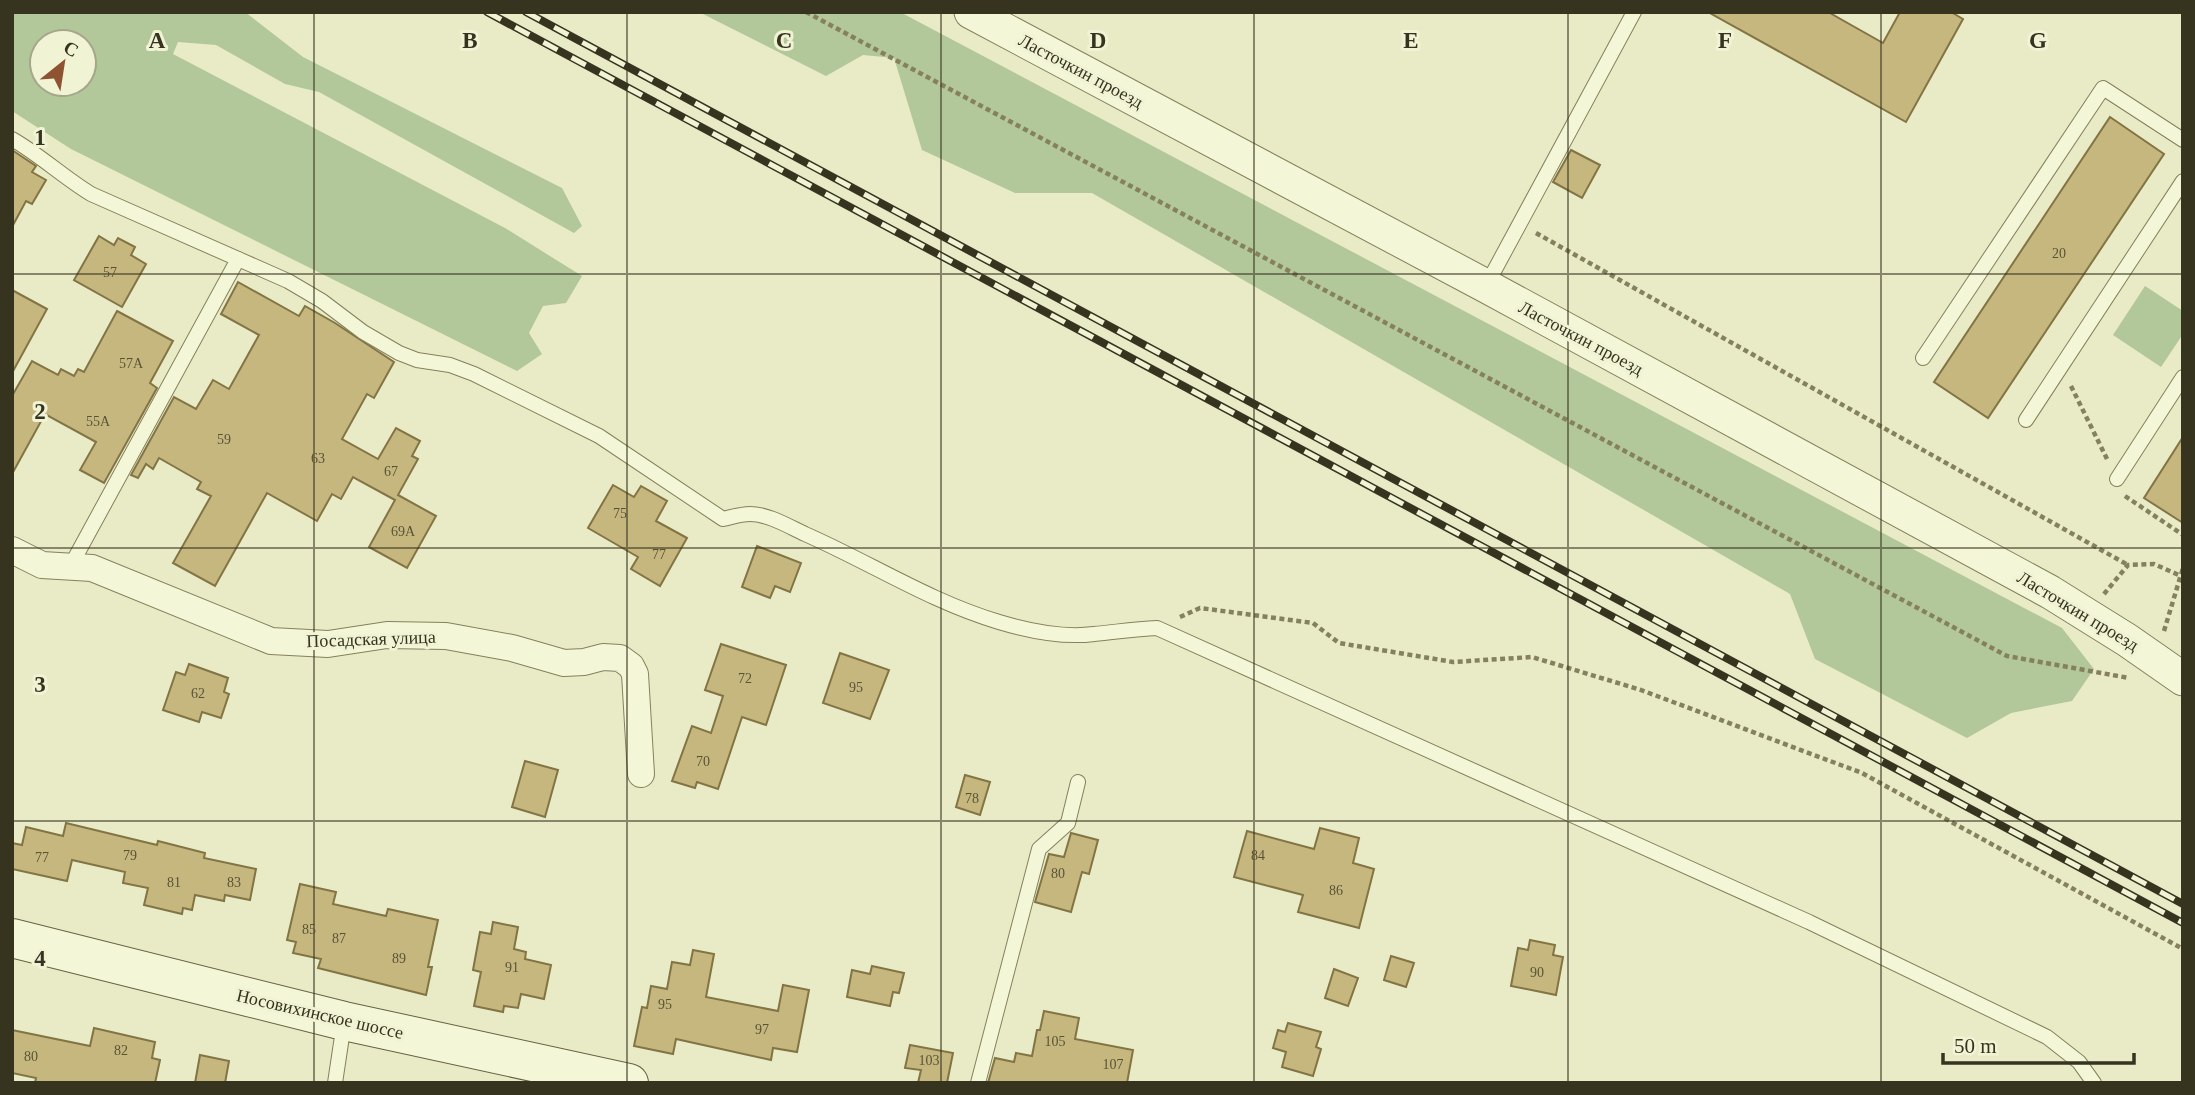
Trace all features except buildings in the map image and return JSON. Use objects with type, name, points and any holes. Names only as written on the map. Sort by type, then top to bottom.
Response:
[{"type":"main road","name":"Носовихинское шоссе","points":[[12,939],[344,1021],[629,1083]]},
{"type":"street","name":"Ласточкин проезд","points":[[971,12],[1486,286],[2050,592],[2089,615],[2149,670],[2183,679]]},
{"type":"street","name":"Посадская улица","points":[[12,550],[42,565],[92,568],[271,641],[328,643],[387,635],[446,636],[512,648],[564,663],[603,657],[620,658],[635,674],[641,774]]},
{"type":"lane","points":[[1486,286],[1634,12]]},
{"type":"lane","points":[[1923,358],[2103,88],[2183,140]]},
{"type":"lane","points":[[12,139],[35,152],[63,177],[91,194],[288,281],[322,300],[363,332],[399,353],[417,360],[450,365],[474,374],[599,436],[723,519],[750,514],[769,518],[839,549],[906,584],[997,622],[1036,632],[1092,635],[1122,629],[1157,628],[1809,922],[2047,1037],[2078,1062],[2094,1083]]},
{"type":"lane","points":[[2025,420],[2183,181]]},
{"type":"lane","points":[[70,567],[238,259]]},
{"type":"lane","points":[[2117,479],[2183,377]]},
{"type":"lane","points":[[978,1083],[1039,849],[1069,823],[1078,782]]},
{"type":"lane","points":[[335,1083],[344,1021]]},
{"type":"path","points":[[806,12],[2007,656],[2149,670],[2183,568]]},
{"type":"path","points":[[1520,224],[2128,565],[2154,564],[2180,576]]},
{"type":"path","points":[[2089,615],[2128,565]]},
{"type":"path","points":[[1157,628],[1200,608],[1312,623],[1339,643],[1453,662],[1532,657],[1640,690],[1862,773],[2183,949]]},
{"type":"green space","points":[[12,12],[245,12],[303,57],[562,188],[582,226],[574,233],[319,92],[285,84],[216,45],[178,42],[173,54],[505,228],[582,276],[566,303],[543,306],[529,333],[542,354],[517,371],[71,149],[12,111]]},
{"type":"green space","points":[[699,12],[900,12],[2062,628],[2094,669],[2072,701],[2011,713],[1967,738],[1815,659],[1790,594],[1092,193],[1015,193],[922,150],[894,58],[863,55],[826,76]]},
{"type":"green space","points":[[2145,286],[2183,311],[2183,334],[2161,367],[2113,335]]},
{"type":"railway","points":[[487,12],[2183,923]]},
{"type":"railway","points":[[526,12],[2183,904]]}]
